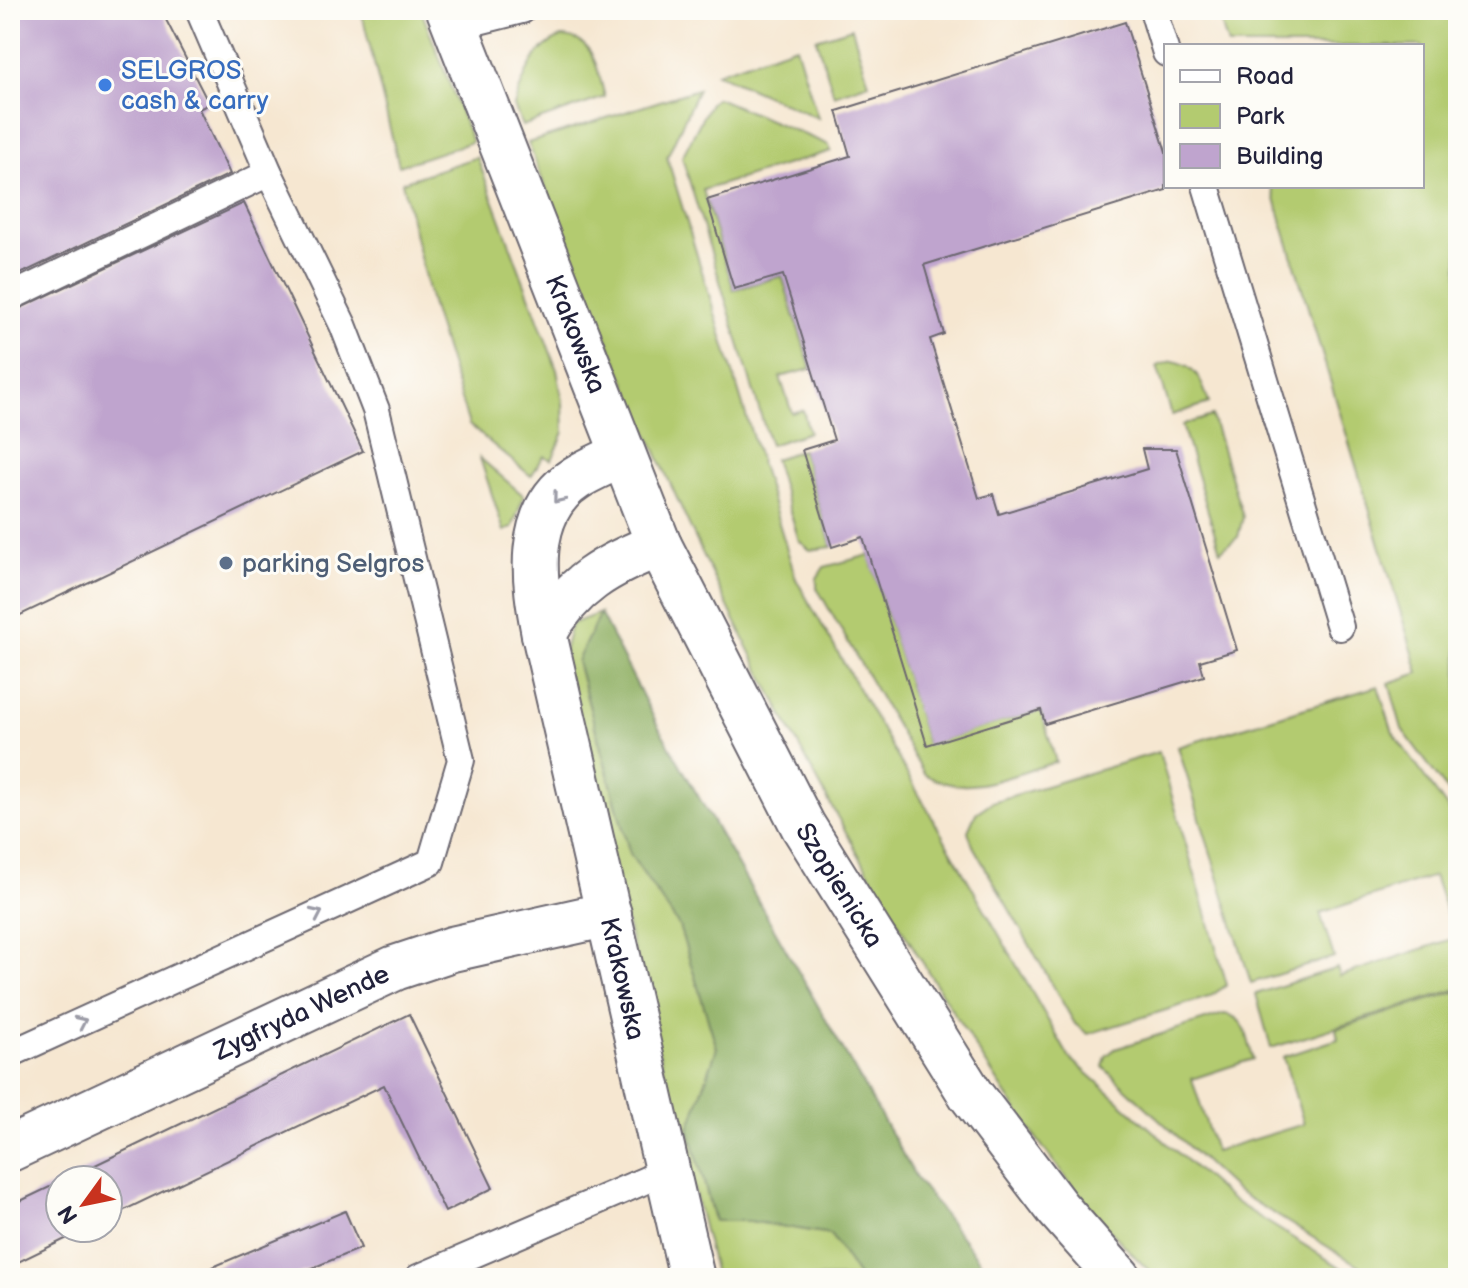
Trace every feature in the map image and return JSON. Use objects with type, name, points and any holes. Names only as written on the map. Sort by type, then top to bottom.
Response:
[{"type":"street","name":"Krakowska","points":[[452,18],[621,455],[573,480],[549,508],[537,538],[534,568],[544,634],[692,1278]]},
{"type":"street","name":"Szopienicka","points":[[621,455],[659,545],[803,826],[946,1055],[1034,1179],[1119,1278]]},
{"type":"street","points":[[544,634],[557,610],[580,584],[625,558],[659,545]]},
{"type":"street","name":"Zygfryda Wende","points":[[10,1149],[395,968],[452,949],[609,914]]},
{"type":"lane","points":[[10,1054],[431,862],[461,760],[376,410],[343,325],[269,173],[199,10]]},
{"type":"lane","points":[[452,18],[522,10]]},
{"type":"lane","points":[[1153,10],[1164,46]]},
{"type":"lane","points":[[10,297],[269,173]]},
{"type":"lane","points":[[1207,188],[1340,627]]},
{"type":"lane","points":[[418,1278],[667,1171]]},
{"type":"green space","points":[[361,10],[421,10],[472,142],[399,166]]},
{"type":"green space","points":[[1217,10],[1458,10],[1458,805],[1402,729],[1389,683],[1419,673],[1272,188],[1424,188],[1424,44],[1227,44]]},
{"type":"green space","points":[[852,28],[869,83],[834,95],[816,39]]},
{"type":"green space","points":[[562,37],[582,43],[588,49],[597,66],[605,97],[522,126],[514,106],[525,75],[543,48]]},
{"type":"green space","points":[[796,46],[818,118],[716,73]]},
{"type":"green space","points":[[698,89],[667,157],[796,579],[1069,1057],[1229,1198],[1357,1278],[1157,1278],[1093,1212],[1011,1102],[876,885],[819,783],[712,574],[663,468],[528,143]]},
{"type":"green space","points":[[717,98],[829,145],[831,151],[703,190],[734,290],[782,276],[811,369],[780,377],[792,413],[803,410],[809,432],[770,445],[682,157],[710,103]]},
{"type":"green space","points":[[477,157],[557,370],[563,402],[564,432],[552,460],[544,456],[531,476],[469,425],[432,307],[402,182]]},
{"type":"green space","points":[[1173,361],[1193,371],[1209,403],[1172,415],[1157,366]]},
{"type":"green space","points":[[1212,416],[1243,517],[1238,537],[1220,551],[1182,425]]},
{"type":"green space","points":[[802,450],[832,547],[810,550],[799,541],[774,459]]},
{"type":"green space","points":[[480,458],[524,496],[512,528],[504,531]]},
{"type":"green space","points":[[869,555],[927,744],[1041,710],[1056,762],[973,785],[956,785],[924,774],[817,588],[817,578],[824,567]]},
{"type":"green space","points":[[600,613],[577,662],[630,854],[679,925],[717,1048],[690,1129],[714,1221],[749,1221],[830,1234],[859,1278],[716,1278],[561,663],[571,624]]},
{"type":"green space","points":[[600,613],[657,724],[918,1181],[993,1278],[859,1278],[830,1234],[749,1221],[715,1221],[689,1129],[717,1048],[679,926],[630,854],[577,661]]},
{"type":"green space","points":[[1378,686],[1393,733],[1458,823],[1458,989],[1271,1048],[1256,994],[1337,968],[1340,976],[1455,938],[1434,876],[1320,913],[1334,957],[1251,983],[1178,747]]},
{"type":"green space","points":[[1159,752],[1227,985],[1209,997],[1088,1034],[1075,1024],[973,846],[968,831],[976,813],[992,802]]},
{"type":"green space","points":[[1458,991],[1458,1278],[1379,1278],[1235,1190],[1103,1067],[1106,1056],[1115,1049],[1224,1014],[1238,1019],[1245,1030],[1253,1059],[1192,1079],[1215,1151],[1304,1124],[1283,1057],[1338,1039],[1336,1029]]},
{"type":"building","name":"SELGROS cash & carry","points":[[10,10],[161,10],[209,104],[199,109],[230,174],[10,279]]},
{"type":"building","points":[[1125,22],[1164,146],[1166,190],[924,265],[944,334],[930,339],[979,498],[993,494],[999,514],[1147,469],[1142,449],[1176,449],[1237,650],[1200,661],[1204,676],[1045,724],[1041,710],[927,745],[863,537],[832,547],[802,450],[834,440],[783,275],[734,289],[707,200],[850,156],[837,111]]},
{"type":"building","points":[[244,203],[363,451],[10,620],[10,313]]},
{"type":"building","points":[[409,1014],[493,1188],[445,1212],[384,1085],[124,1210],[124,1164],[97,1164]]},
{"type":"building","points":[[44,1190],[44,1244],[55,1244],[10,1266],[10,1206]]},
{"type":"building","points":[[345,1211],[361,1248],[288,1278],[187,1278]]},
{"type":"place","name":"SELGROS cash & carry","points":[[105,85]]},
{"type":"place","name":"parking Selgros","points":[[226,563]]}]
